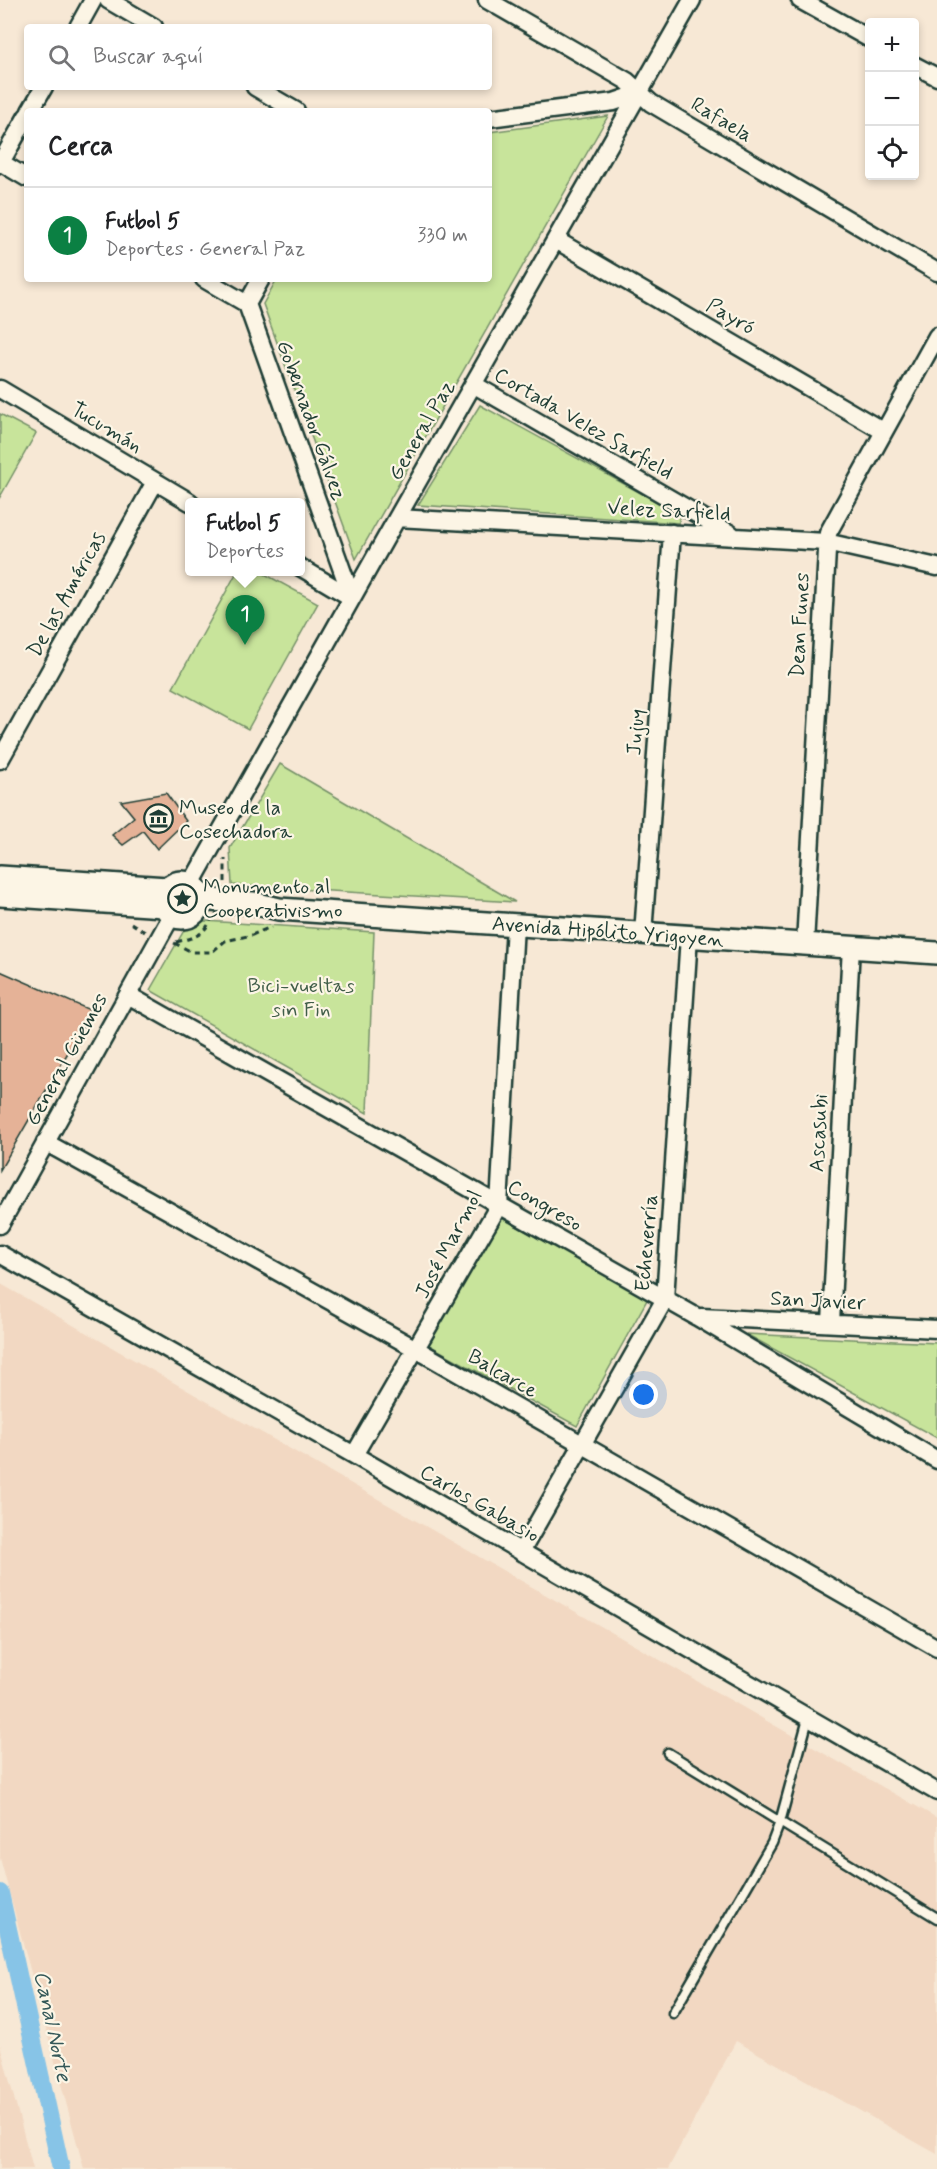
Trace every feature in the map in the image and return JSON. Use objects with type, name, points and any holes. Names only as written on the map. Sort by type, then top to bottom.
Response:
[{"type":"street","points":[[80,24],[93,0]]},
{"type":"street","points":[[108,0],[149,24]]},
{"type":"street","name":"Rafaela","points":[[487,0],[627,81],[661,109],[937,272]]},
{"type":"street","name":"General Paz","points":[[195,898],[352,597],[692,0]]},
{"type":"street","points":[[800,0],[865,36]]},
{"type":"street","points":[[919,66],[937,77]]},
{"type":"street","points":[[32,108],[42,90]]},
{"type":"street","points":[[260,90],[291,108]]},
{"type":"street","points":[[492,118],[615,102],[640,93]]},
{"type":"street","points":[[24,122],[0,163],[24,176]]},
{"type":"street","name":"Payró","points":[[556,240],[883,431]]},
{"type":"street","points":[[209,282],[247,304],[259,282]]},
{"type":"street","name":"Gobernador Gálvez","points":[[247,304],[352,597]]},
{"type":"street","name":"Dean Funes","points":[[805,944],[826,542],[832,524],[937,336]]},
{"type":"street","name":"Cortada Velez Sarfield","points":[[473,384],[735,536]]},
{"type":"street","name":"Tucumán","points":[[0,389],[185,499]]},
{"type":"street","name":"De las Américas","points":[[0,760],[155,482]]},
{"type":"street","name":"Velez Sarfield","points":[[397,518],[826,542],[937,567]]},
{"type":"street","name":"Jujuy","points":[[643,934],[672,533]]},
{"type":"street","points":[[305,570],[352,597]]},
{"type":"street","name":"Avenida Hipólito Yrigoyen","points":[[0,877],[168,903],[183,918],[195,898]]},
{"type":"street","name":"Avenida Hipólito Yrigoyen","points":[[168,903],[181,881],[195,898],[256,917],[279,909],[937,953]]},
{"type":"street","name":"Avenida Hipólito Yrigoyen","points":[[0,895],[168,903]]},
{"type":"street","name":"General Güemes","points":[[0,1225],[128,994],[168,903]]},
{"type":"street","name":"José Marmol","points":[[354,1455],[498,1205],[515,925]]},
{"type":"street","name":"Echeverría","points":[[521,1552],[584,1445],[665,1299],[689,936]]},
{"type":"street","name":"Ascasubi","points":[[831,1322],[851,947]]},
{"type":"street","name":"Congreso","points":[[128,994],[697,1317],[937,1460]]},
{"type":"street","name":"Balcarce","points":[[45,1142],[416,1349],[937,1648]]},
{"type":"street","name":"Carlos Gabasio","points":[[0,1254],[354,1455],[937,1792]]},
{"type":"street","name":"San Javier","points":[[697,1317],[937,1329]]},
{"type":"lane","points":[[674,2013],[772,1843],[780,1822],[808,1719]]},
{"type":"lane","points":[[668,1753],[937,1918]]},
{"type":"shaded area","points":[[1,1284],[937,1818],[937,2154],[736,2041],[668,2169],[84,2169],[0,1858]]},
{"type":"shaded area","points":[[0,2045],[33,2169],[0,2169]]},
{"type":"green space","points":[[608,116],[356,559],[263,304],[275,282],[492,282],[492,132]]},
{"type":"green space","points":[[480,405],[679,514],[679,523],[418,505]]},
{"type":"green space","points":[[0,414],[36,433],[0,497]]},
{"type":"green space","points":[[235,576],[268,576],[318,603],[248,729],[173,688]]},
{"type":"green space","points":[[280,764],[515,902],[232,885],[230,848]]},
{"type":"green space","name":"Bici-vueltas sin Fin","points":[[190,920],[374,932],[367,1113],[150,990]]},
{"type":"green space","points":[[498,1216],[648,1298],[577,1426],[427,1344]]},
{"type":"green space","points":[[746,1334],[937,1343],[937,1438]]},
{"type":"building","name":"Museo de la Cosechadora","points":[[166,793],[186,821],[157,849],[143,831],[123,845],[112,835],[134,817],[121,801]]},
{"type":"building","points":[[0,971],[92,1011],[0,1170]]},
{"type":"waterway","name":"Canal Norte","points":[[0,1893],[61,2169]]},
{"type":"place","name":"Futbol 5","points":[[245,645]]},
{"type":"place","name":"Museo de la Cosechadora","points":[[158,819]]},
{"type":"place","name":"Monumento al Cooperativismo","points":[[182,898]]}]
